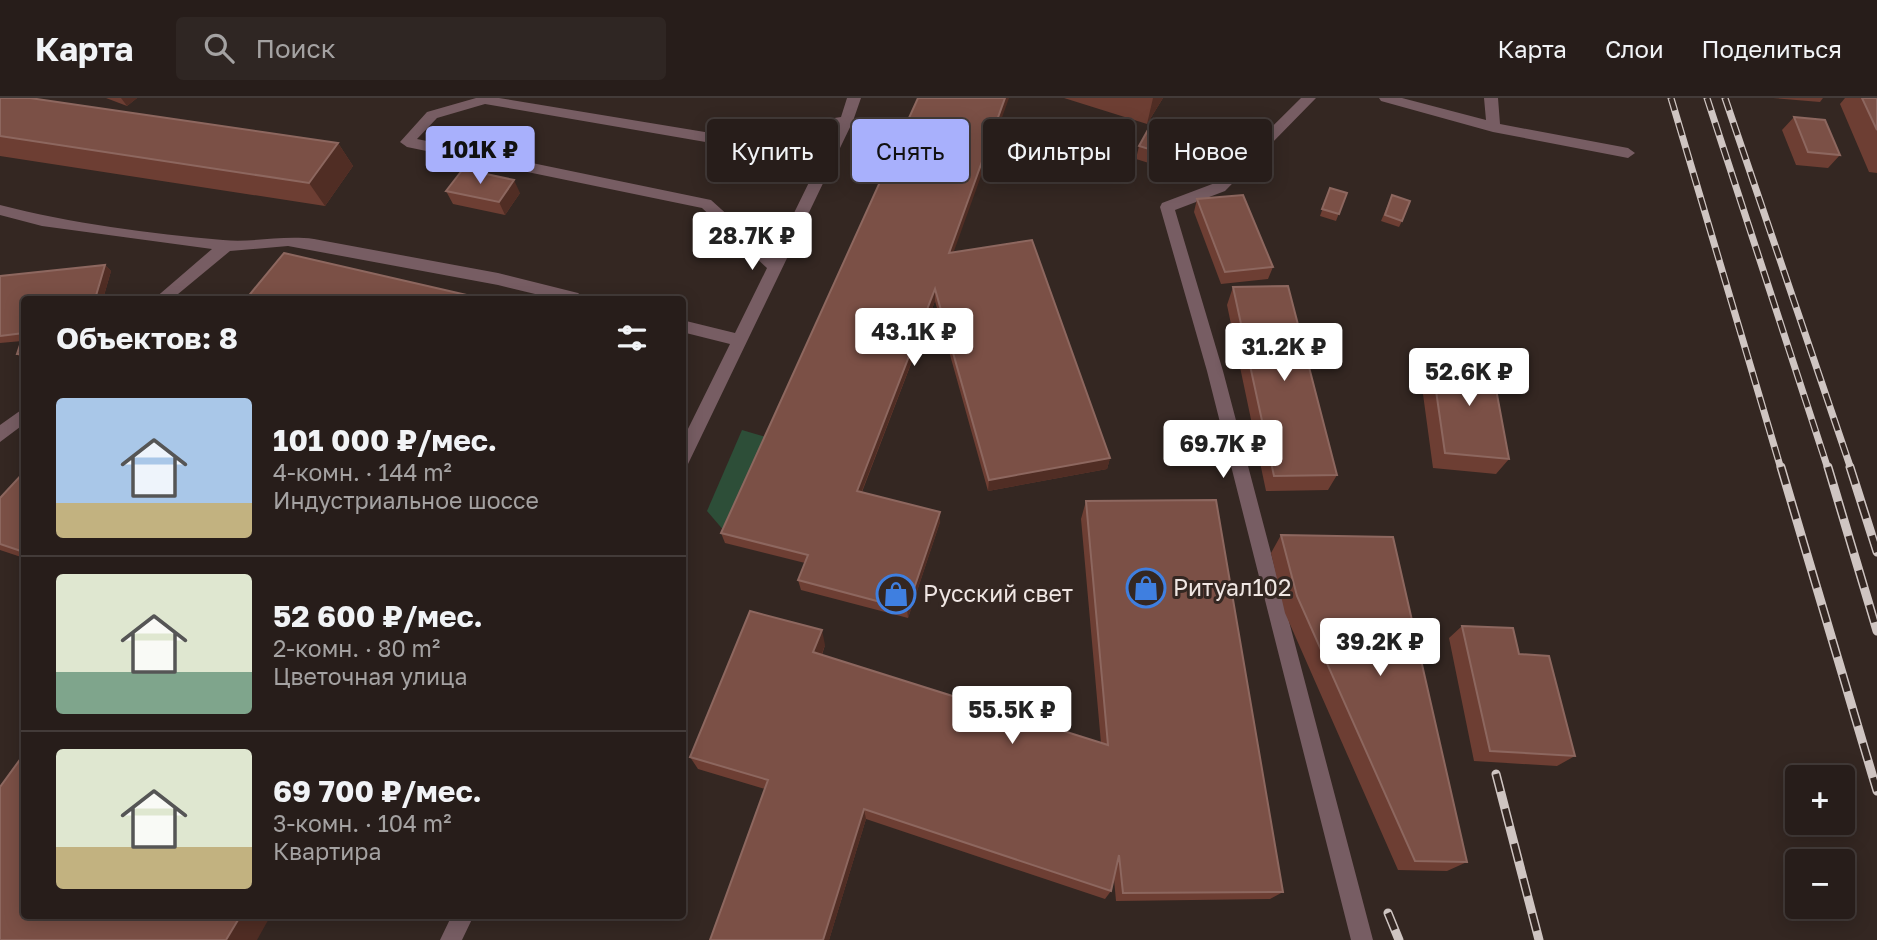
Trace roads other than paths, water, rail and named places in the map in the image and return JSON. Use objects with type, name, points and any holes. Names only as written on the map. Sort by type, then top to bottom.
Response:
[{"type":"street","points":[[686,451],[846,121],[854,98]]},
{"type":"street","points":[[1309,98],[1220,187],[1167,207],[1215,371],[1362,940]]},
{"type":"street","points":[[1386,98],[1493,127],[1628,153]]},
{"type":"street","points":[[1492,98],[1493,127]]},
{"type":"street","points":[[775,267],[706,204],[407,142],[432,115],[485,100],[723,140],[846,121]]},
{"type":"street","points":[[0,210],[42,221],[226,246],[289,241],[314,244],[498,279],[566,296]]},
{"type":"street","points":[[167,296],[226,246]]},
{"type":"street","points":[[686,327],[740,340]]},
{"type":"street","points":[[0,435],[21,418]]},
{"type":"street","points":[[451,940],[461,919]]},
{"type":"railway","points":[[1671,98],[1781,469]]},
{"type":"railway","points":[[1707,98],[1828,469]]},
{"type":"railway","points":[[1725,98],[1851,469]]},
{"type":"railway","points":[[1781,467],[1877,791]]},
{"type":"railway","points":[[1828,467],[1877,631]]},
{"type":"railway","points":[[1850,467],[1877,552]]},
{"type":"railway","points":[[1496,774],[1539,940]]},
{"type":"railway","points":[[1388,913],[1399,940]]},
{"type":"place","name":"Ритуал102","points":[[1146,588]]},
{"type":"place","name":"Русский свет","points":[[896,594]]}]
